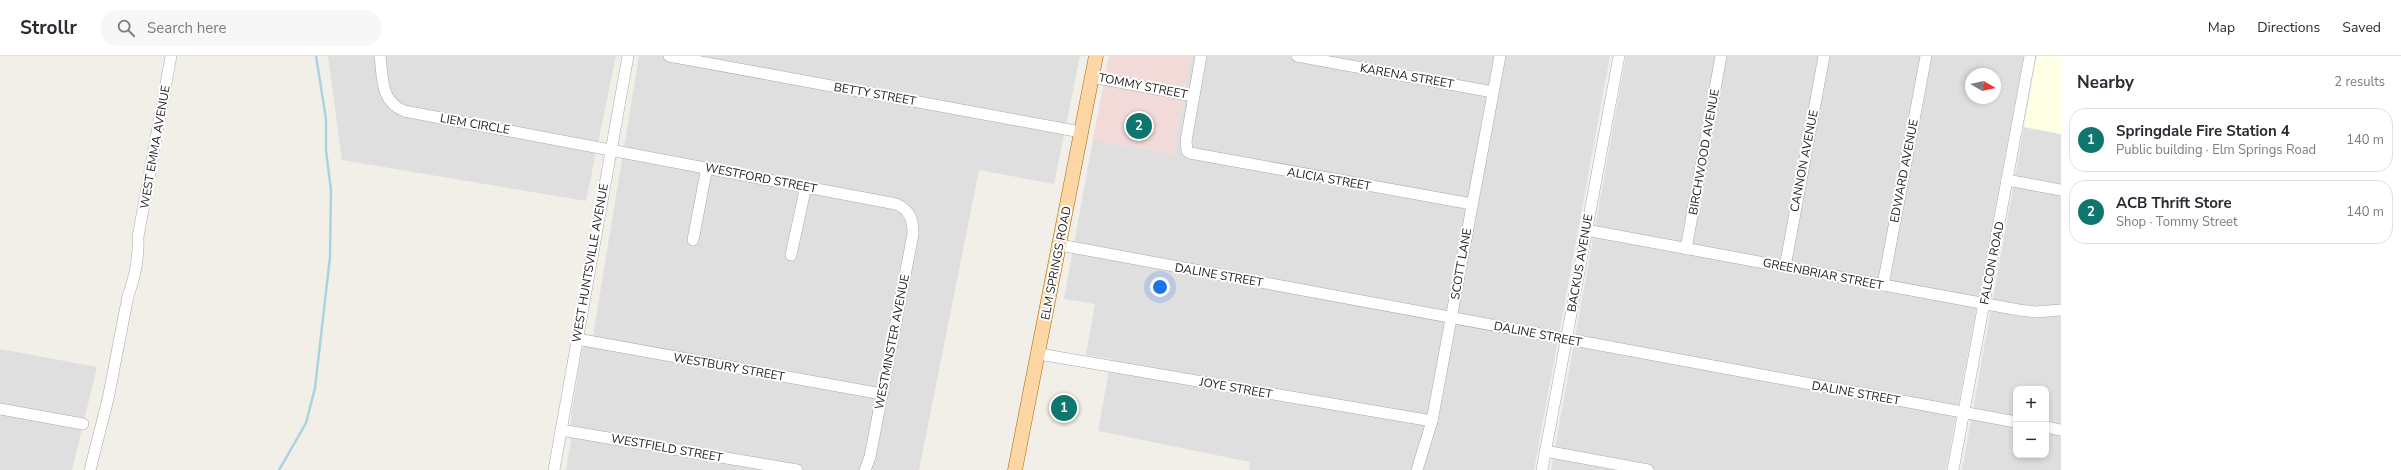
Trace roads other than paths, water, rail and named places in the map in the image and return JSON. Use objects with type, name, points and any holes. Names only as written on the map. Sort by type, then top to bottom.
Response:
[{"type":"main road","name":"ELM SPRINGS ROAD","points":[[1015,470],[1039,354],[1096,56]]},
{"type":"street","name":"WEST EMMA AVENUE","points":[[90,470],[108,399],[128,296],[134,282],[138,259],[138,237],[171,56]]},
{"type":"street","name":"LIEM CIRCLE","points":[[380,56],[386,95],[392,105],[397,108],[610,148]]},
{"type":"street","name":"WEST HUNTSVILLE AVENUE","points":[[554,470],[610,148],[628,56]]},
{"type":"street","name":"BETTY STREET","points":[[669,56],[1081,132]]},
{"type":"street","points":[[1194,96],[1201,56]]},
{"type":"street","name":"KARENA STREET","points":[[1297,56],[1493,92]]},
{"type":"street","name":"SCOTT LANE","points":[[1417,470],[1432,422],[1500,56]]},
{"type":"street","name":"BACKUS AVENUE","points":[[1542,470],[1618,56]]},
{"type":"street","name":"BIRCHWOOD AVENUE","points":[[1686,248],[1721,56]]},
{"type":"street","name":"CANNON AVENUE","points":[[1784,267],[1824,56]]},
{"type":"street","name":"EDWARD AVENUE","points":[[1883,285],[1926,56]]},
{"type":"street","name":"FALCON ROAD","points":[[1953,470],[2030,56]]},
{"type":"street","name":"TOMMY STREET","points":[[1092,77],[1194,96]]},
{"type":"street","name":"ALICIA STREET","points":[[1194,96],[1186,141],[1187,151],[1194,154],[1472,204]]},
{"type":"street","name":"WESTFORD STREET","points":[[610,148],[896,204],[904,207],[909,213]]},
{"type":"street","points":[[693,240],[707,167]]},
{"type":"street","points":[[2007,180],[2061,190]]},
{"type":"street","points":[[791,255],[806,186]]},
{"type":"street","name":"WESTMINSTER AVENUE","points":[[864,470],[870,456],[913,234],[913,223],[909,213]]},
{"type":"street","name":"GREENBRIAR STREET","points":[[1586,230],[2036,312],[2061,310]]},
{"type":"street","name":"DALINE STREET","points":[[1060,245],[2013,421]]},
{"type":"street","name":"WESTBURY STREET","points":[[577,339],[882,394]]},
{"type":"street","name":"JOYE STREET","points":[[1039,354],[1432,422]]},
{"type":"street","points":[[0,409],[83,424]]},
{"type":"street","points":[[2049,428],[2061,430]]},
{"type":"street","name":"WESTFIELD STREET","points":[[561,430],[797,470]]},
{"type":"street","points":[[1545,451],[1648,470]]},
{"type":"waterway","points":[[279,470],[306,423],[315,388],[330,257],[331,190],[326,151],[326,119],[316,56]]},
{"type":"place","name":"ACB Thrift Store","points":[[1139,126]]},
{"type":"place","name":"Springdale Fire Station 4","points":[[1064,408]]}]
